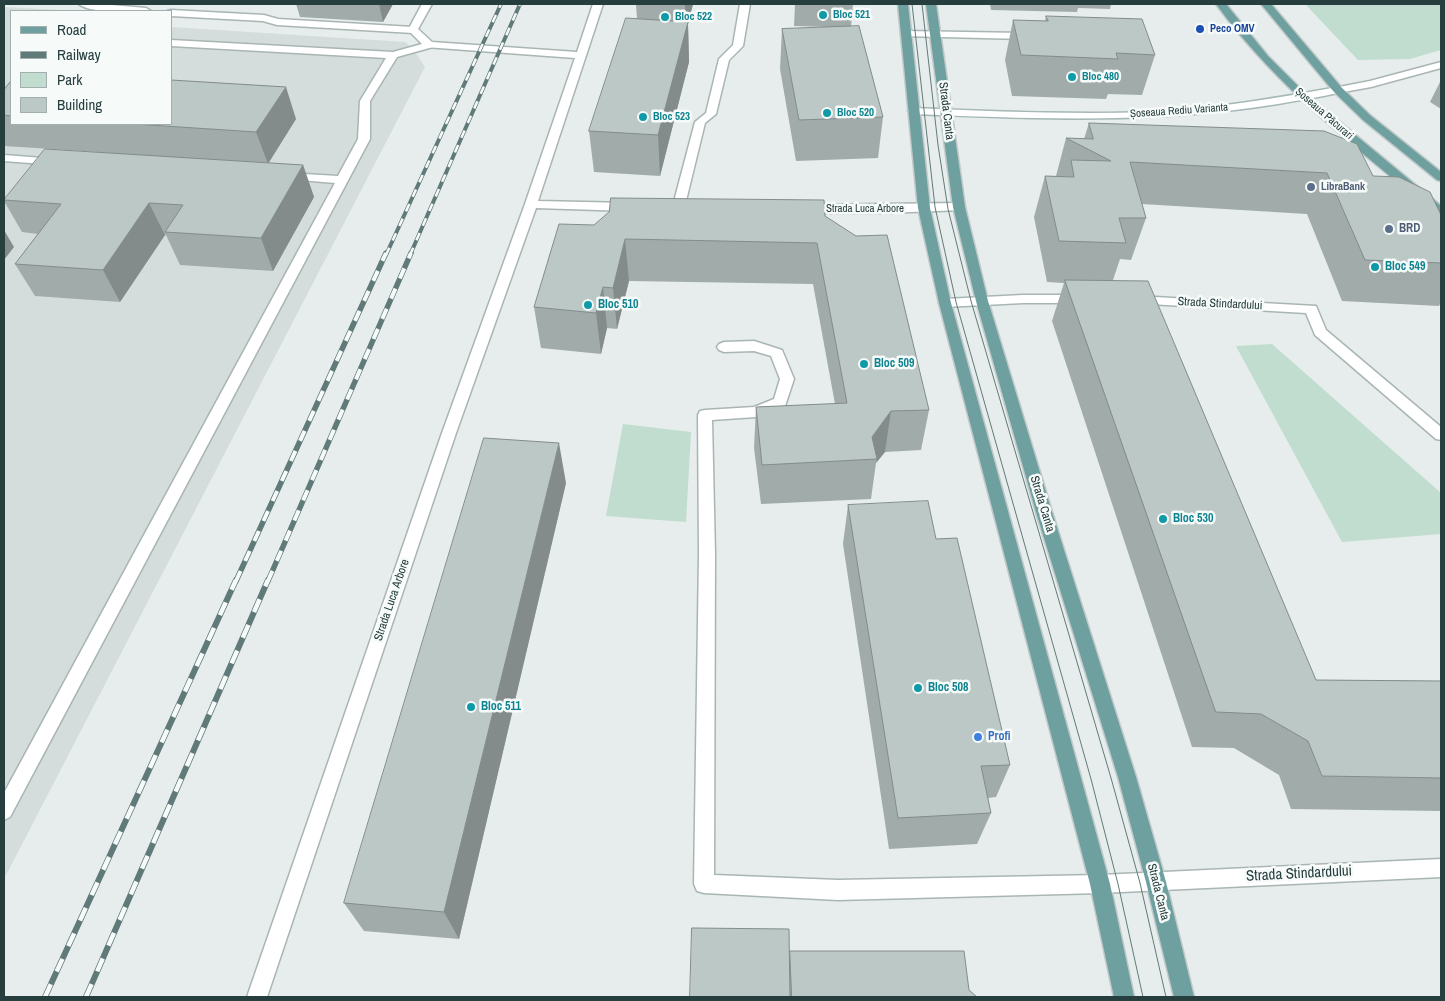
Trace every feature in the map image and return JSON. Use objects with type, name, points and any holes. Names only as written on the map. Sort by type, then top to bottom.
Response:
[{"type":"main road","points":[[903,4],[924,208],[945,303],[1100,884],[1124,997]]},
{"type":"main road","name":"Strada Canta","points":[[932,4],[959,207],[982,301],[1044,512],[1128,777],[1184,997]]},
{"type":"main road","name":"Șoseaua Păcurari","points":[[1221,4],[1258,51],[1302,96],[1441,212]]},
{"type":"main road","points":[[1266,4],[1338,90],[1368,118],[1441,178]]},
{"type":"street","points":[[84,4],[115,10]]},
{"type":"street","points":[[413,30],[427,4]]},
{"type":"street","name":"Strada Luca Arbore","points":[[257,997],[449,433],[531,204],[598,4]]},
{"type":"street","points":[[678,208],[700,122],[711,114],[724,59],[738,46],[745,4]]},
{"type":"street","points":[[172,13],[264,18],[277,22],[413,30],[429,45]]},
{"type":"street","points":[[906,34],[1023,36]]},
{"type":"street","points":[[172,43],[393,55],[429,45],[581,55]]},
{"type":"street","points":[[4,811],[364,138],[365,101],[393,55]]},
{"type":"street","name":"Șoseaua Rediu Varianta","points":[[913,111],[1086,116],[1150,115],[1262,104],[1371,84],[1441,65]]},
{"type":"street","points":[[4,158],[63,162]]},
{"type":"street","points":[[272,175],[342,180]]},
{"type":"street","points":[[531,204],[639,207]]},
{"type":"street","name":"Strada Luca Arbore","points":[[789,209],[959,207]]},
{"type":"street","points":[[945,303],[1023,299],[1090,300]]},
{"type":"street","name":"Strada Stindardului","points":[[1129,300],[1311,309],[1320,332],[1441,435]]},
{"type":"street","name":"Strada Stindardului","points":[[724,346],[754,346],[777,353],[787,379],[780,402],[756,412],[705,415],[707,554],[704,884],[838,890],[1156,882],[1441,868]]},
{"type":"shaded area","points":[[4,7],[59,10],[10,10],[10,125],[172,125],[172,27],[405,42],[413,49],[425,67],[4,879]]},
{"type":"green space","points":[[1305,4],[1441,4],[1441,50],[1410,59],[1358,60]]},
{"type":"green space","points":[[1272,344],[1441,493],[1441,534],[1342,542],[1236,346]]},
{"type":"green space","points":[[623,424],[691,432],[686,522],[606,516]]},
{"type":"building","points":[[1046,16],[1142,19],[1155,55],[1116,53],[1118,59],[1021,55],[1013,20],[1048,21]]},
{"type":"building","points":[[626,18],[688,22],[658,135],[589,131]]},
{"type":"building","points":[[859,26],[883,117],[799,120],[782,29]]},
{"type":"building","points":[[172,80],[286,87],[256,132],[149,125],[172,125]]},
{"type":"building","points":[[10,82],[10,116],[4,115],[4,90]]},
{"type":"building","points":[[1089,123],[1324,131],[1357,144],[1373,176],[1399,177],[1430,192],[1441,215],[1441,263],[1365,260],[1327,173],[1130,162],[1146,218],[1119,218],[1126,243],[1059,241],[1045,176],[1074,177],[1071,160],[1111,161],[1066,138],[1093,139]]},
{"type":"building","points":[[45,149],[303,165],[261,238],[165,232],[183,205],[149,203],[103,270],[15,264],[61,204],[4,200]]},
{"type":"building","points":[[611,198],[824,200],[825,216],[856,236],[887,235],[929,410],[891,411],[872,437],[877,459],[762,465],[756,407],[847,403],[817,243],[625,239],[613,288],[603,287],[596,313],[534,307],[559,224],[594,225],[609,212]]},
{"type":"building","points":[[1065,280],[1148,281],[1316,680],[1441,681],[1441,778],[1322,776],[1308,741],[1261,714],[1216,712]]},
{"type":"building","name":"Bloc 511","points":[[484,438],[559,443],[444,912],[344,903]]},
{"type":"building","name":"Bloc 508","points":[[928,501],[936,539],[957,538],[1010,765],[981,766],[991,813],[898,818],[848,505]]},
{"type":"building","points":[[692,928],[789,929],[790,997],[690,997]]},
{"type":"building","points":[[790,951],[964,951],[969,990],[977,997],[792,997]]},
{"type":"tram line","points":[[912,4],[935,207],[956,302],[1091,779],[1118,884],[1143,997]]},
{"type":"tram line","points":[[922,4],[938,145],[948,209],[971,301],[1111,778],[1140,883],[1166,997]]},
{"type":"railway","points":[[386,255],[501,4]]},
{"type":"railway","points":[[410,255],[520,4]]},
{"type":"railway","points":[[236,581],[386,253]]},
{"type":"railway","points":[[268,581],[411,253]]},
{"type":"railway","points":[[45,997],[236,580]]},
{"type":"railway","points":[[86,997],[268,580]]},
{"type":"place","name":"Bloc 521","points":[[823,15]]},
{"type":"place","name":"Bloc 522","points":[[665,17]]},
{"type":"place","name":"Peco OMV","points":[[1200,29]]},
{"type":"place","name":"Bloc 480","points":[[1072,77]]},
{"type":"place","name":"Bloc 520","points":[[827,113]]},
{"type":"place","name":"Bloc 523","points":[[643,117]]},
{"type":"place","name":"LibraBank","points":[[1311,187]]},
{"type":"place","name":"BRD","points":[[1389,229]]},
{"type":"place","name":"Bloc 549","points":[[1375,267]]},
{"type":"place","name":"Bloc 510","points":[[588,305]]},
{"type":"place","name":"Bloc 509","points":[[864,364]]},
{"type":"place","name":"Bloc 530","points":[[1163,519]]},
{"type":"place","name":"Bloc 508","points":[[918,688]]},
{"type":"place","name":"Bloc 511","points":[[471,707]]},
{"type":"place","name":"Profi","points":[[978,737]]}]
